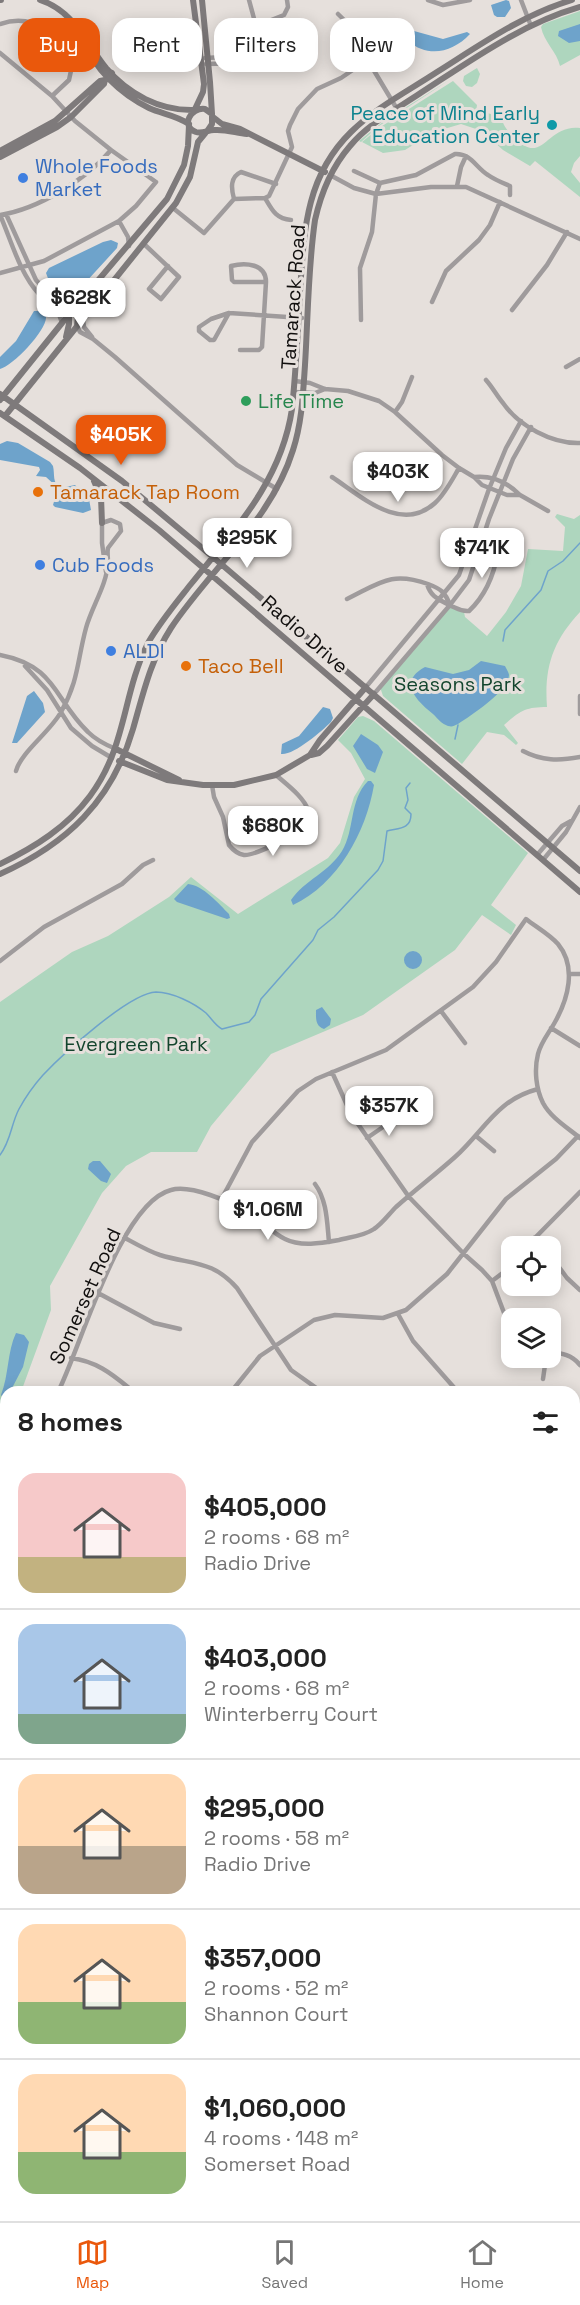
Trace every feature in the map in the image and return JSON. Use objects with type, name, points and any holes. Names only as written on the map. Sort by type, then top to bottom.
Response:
[{"type":"street","points":[[40,0],[66,14],[76,24],[108,77],[143,104],[176,116],[189,124],[195,132],[248,134]]},
{"type":"street","points":[[193,0],[195,18]]},
{"type":"street","points":[[2,417],[173,208],[189,179],[198,141],[212,124],[202,0]]},
{"type":"street","points":[[249,0],[254,18]]},
{"type":"street","points":[[276,18],[284,15],[288,7],[287,0]]},
{"type":"street","points":[[428,0],[443,5],[470,0]]},
{"type":"street","points":[[521,0],[531,26]]},
{"type":"street","name":"Tamarack Road","points":[[0,864],[33,847],[66,823],[96,788],[116,749],[135,676],[149,642],[168,613],[267,484],[282,455],[288,435],[294,392],[306,219],[311,198],[322,171],[349,133],[393,100],[528,17],[572,0]]},
{"type":"street","name":"Tamarack Road","points":[[0,874],[31,859],[72,830],[98,801],[121,762],[156,655],[176,622],[266,507],[277,489],[294,447],[303,393],[315,220],[330,175],[356,139],[371,126],[501,42],[531,26],[580,7]]},
{"type":"street","points":[[338,14],[342,18]]},
{"type":"street","points":[[0,24],[20,20],[34,22],[55,36],[72,66],[69,80],[52,96]]},
{"type":"street","points":[[0,53],[52,96],[69,114],[111,150],[156,182],[136,206],[119,221],[52,257],[26,267],[0,273]]},
{"type":"street","points":[[202,62],[214,61]]},
{"type":"street","points":[[1,397],[170,196],[181,175],[187,153],[189,116],[203,93],[201,72]]},
{"type":"street","points":[[173,208],[204,233],[234,199],[265,198],[276,184],[290,154],[293,144],[288,131],[303,103],[323,85],[350,72]]},
{"type":"street","points":[[375,72],[397,109]]},
{"type":"street","points":[[108,77],[153,104],[168,108],[205,109],[225,125],[240,129],[354,188],[376,194],[457,186],[475,191],[580,239]]},
{"type":"street","points":[[0,158],[40,137],[104,84],[108,77]]},
{"type":"street","points":[[0,151],[69,114]]},
{"type":"street","points":[[62,323],[57,311],[33,287],[2,215],[38,202],[72,183],[96,167],[111,150]]},
{"type":"street","points":[[354,171],[380,183],[417,175],[455,154],[466,156],[486,174],[510,186],[510,195]]},
{"type":"street","points":[[457,186],[466,156]]},
{"type":"street","points":[[234,199],[232,181],[242,172],[276,184]]},
{"type":"street","points":[[361,320],[360,268],[372,232],[376,194],[380,183]]},
{"type":"street","points":[[265,198],[276,215],[291,220]]},
{"type":"street","points":[[432,302],[442,276],[484,233],[500,202]]},
{"type":"street","points":[[119,221],[129,240],[129,247]]},
{"type":"street","points":[[147,226],[143,237],[144,244],[168,266],[179,277],[161,299],[149,289],[168,266]]},
{"type":"street","points":[[125,230],[136,239],[137,246],[133,258]]},
{"type":"street","points":[[512,310],[547,266],[567,232]]},
{"type":"street","points":[[240,350],[261,350],[264,315],[266,282],[266,275],[259,267],[231,266],[234,282],[266,282]]},
{"type":"street","points":[[26,267],[40,287],[69,315],[64,341]]},
{"type":"street","points":[[80,303],[76,317],[77,326],[81,332],[93,339],[237,465],[277,489]]},
{"type":"street","points":[[229,313],[212,341],[198,329],[211,319],[229,313],[308,318]]},
{"type":"street","points":[[83,319],[85,328],[93,339]]},
{"type":"street","points":[[566,367],[580,359]]},
{"type":"street","points":[[395,412],[402,402],[412,377]]},
{"type":"street","points":[[486,380],[507,408],[521,421],[554,439],[580,443]]},
{"type":"street","points":[[295,381],[324,389],[360,393],[379,401],[482,485],[500,493],[520,495]]},
{"type":"street","points":[[294,392],[315,393],[324,389]]},
{"type":"street","name":"Radio Drive","points":[[1,397],[122,481],[213,556],[580,871]]},
{"type":"street","name":"Radio Drive","points":[[2,417],[93,478],[213,576],[580,892]]},
{"type":"street","points":[[310,755],[320,740],[459,575],[489,489],[506,448],[521,421]]},
{"type":"street","points":[[23,664],[47,690],[71,728],[80,737],[121,762],[167,780],[212,785],[245,783],[276,775],[310,755],[319,753],[327,746],[374,694],[469,580],[504,482],[516,453],[531,427]]},
{"type":"street","points":[[332,477],[386,512],[403,515],[420,512],[435,503],[459,468]]},
{"type":"street","points":[[474,477],[494,478],[504,482],[520,495],[548,511]]},
{"type":"street","points":[[93,478],[101,496],[102,543],[106,572]]},
{"type":"street","points":[[16,771],[22,758],[47,732],[61,712],[76,678],[86,629],[106,572],[108,548],[112,541],[120,535],[121,527],[116,521],[102,523]]},
{"type":"street","points":[[427,584],[431,593],[439,601],[464,612],[469,611],[494,575],[498,552]]},
{"type":"street","points":[[347,599],[381,583],[408,577],[437,586],[446,593],[450,605]]},
{"type":"street","points":[[0,656],[23,664],[46,676],[89,734],[124,754],[182,781]]},
{"type":"street","points":[[580,696],[580,714]]},
{"type":"street","points":[[523,751],[533,756],[555,760],[580,758]]},
{"type":"street","points":[[212,785],[214,797],[223,817],[229,845],[240,854],[251,854],[298,832],[306,826],[308,820],[309,811],[304,803],[276,775]]},
{"type":"street","points":[[543,860],[564,824],[571,821],[580,807]]},
{"type":"street","points":[[537,855],[550,845]]},
{"type":"street","points":[[0,961],[44,927],[122,884],[143,865],[153,860]]},
{"type":"street","points":[[221,1200],[241,1160],[260,1131],[306,1084],[386,1050],[441,1011],[488,973],[526,919],[558,945],[568,962],[570,974],[565,998],[538,1053],[536,1071],[538,1089],[547,1108],[579,1136],[506,1199],[464,1254],[439,1282],[398,1314],[375,1319],[335,1315],[310,1322],[255,1361],[236,1386]]},
{"type":"street","points":[[570,974],[580,974]]},
{"type":"street","points":[[441,1011],[465,1043]]},
{"type":"street","points":[[552,1028],[580,1046]]},
{"type":"street","points":[[332,1072],[344,1103],[367,1138],[409,1197],[492,1281],[501,1310]]},
{"type":"street","name":"Somerset Road","points":[[60,1386],[98,1293],[125,1238],[149,1203],[168,1190],[191,1189],[221,1200],[247,1212],[285,1239],[302,1243],[329,1242],[355,1236],[374,1230],[458,1155],[509,1100],[538,1089]]},
{"type":"street","points":[[367,1138],[399,1116]]},
{"type":"street","points":[[476,1136],[494,1151]]},
{"type":"street","points":[[315,1184],[321,1191],[329,1242]]},
{"type":"street","points":[[536,1236],[580,1192]]},
{"type":"street","points":[[125,1238],[157,1254],[215,1269],[228,1277],[291,1370],[314,1386]]},
{"type":"street","points":[[561,1269],[580,1290]]},
{"type":"street","points":[[492,1281],[501,1274]]},
{"type":"street","points":[[98,1293],[154,1323],[180,1329]]},
{"type":"street","points":[[398,1314],[413,1341],[453,1386]]},
{"type":"street","points":[[561,1353],[576,1360],[580,1365]]},
{"type":"street","points":[[71,1358],[86,1360],[101,1367],[126,1386]]},
{"type":"street","points":[[543,1380],[545,1368]]},
{"type":"green space","points":[[580,11],[580,55],[560,66],[541,27],[543,24]]},
{"type":"green space","points":[[477,68],[480,74],[477,83],[472,87],[466,86],[463,81],[464,76]]},
{"type":"green space","points":[[451,79],[379,126],[361,142],[359,141],[384,121]]},
{"type":"green space","points":[[453,81],[477,105],[476,112],[480,114],[485,112],[502,118],[507,129],[524,146],[539,147],[559,132],[569,128],[580,128],[580,156],[571,172],[580,183],[580,197],[535,161],[530,166],[503,150],[482,131],[461,124],[434,132],[405,150],[383,153],[362,142],[379,128]]},
{"type":"green space","name":"Seasons Park","points":[[557,514],[574,519],[580,515],[580,612],[563,633],[552,655],[547,679],[547,707],[523,711],[504,725],[518,743],[516,745],[504,735],[487,732],[462,764],[383,696],[380,687],[450,605],[464,612],[465,617],[487,636],[506,612],[521,586],[528,549],[563,551],[565,527],[555,517]]},
{"type":"green space","name":"Evergreen Park","points":[[363,716],[374,721],[528,853],[491,905],[516,925],[511,935],[482,915],[455,950],[363,1015],[271,1054],[211,1126],[197,1152],[151,1152],[126,1166],[102,1193],[50,1286],[51,1310],[23,1386],[0,1386],[0,1002],[72,952],[108,936],[169,897],[191,877],[238,914],[328,858],[340,843],[354,797],[365,779],[351,753],[338,740],[358,717]]},
{"type":"water","points":[[509,1],[511,8],[505,17],[497,17],[491,5]]},
{"type":"water","points":[[580,24],[580,41],[569,43],[558,36],[559,31]]},
{"type":"water","points":[[415,31],[443,39],[467,32],[470,34],[456,46],[440,51],[424,50],[416,46]]},
{"type":"water","points":[[111,240],[118,243],[117,248],[74,295],[67,296],[49,281],[46,273],[49,268]]},
{"type":"water","points":[[34,311],[39,311],[46,317],[41,330],[21,355],[0,369],[0,357],[16,341]]},
{"type":"water","points":[[7,441],[18,443],[50,462],[57,486],[60,488],[75,485],[89,499],[91,510],[83,513],[55,507],[53,505],[58,488],[46,477],[36,476],[40,470],[39,467],[0,460],[0,444]]},
{"type":"water","points":[[481,661],[505,666],[509,674],[507,681],[496,695],[458,724],[450,726],[442,723],[412,691],[412,679],[425,667],[453,674],[469,670]]},
{"type":"water","points":[[34,691],[43,703],[45,712],[17,743],[12,743],[27,696]]},
{"type":"water","points":[[323,707],[330,709],[333,718],[331,722],[300,747],[281,754],[282,744],[299,736]]},
{"type":"water","points":[[361,734],[378,745],[383,752],[375,773],[367,769],[353,746]]},
{"type":"water","points":[[368,781],[374,785],[370,803],[357,838],[347,855],[324,884],[293,905],[291,900],[297,893],[331,865],[342,851],[349,834],[358,797]]},
{"type":"water","points":[[188,884],[194,885],[210,896],[229,914],[230,918],[227,919],[177,902],[174,899]]},
{"type":"water","points":[[413,951],[420,953],[422,960],[420,967],[413,969],[406,967],[404,960],[406,953]]},
{"type":"water","points":[[322,1007],[331,1019],[330,1025],[324,1029],[319,1026],[316,1019],[316,1010]]},
{"type":"water","points":[[93,1161],[100,1161],[111,1174],[107,1183],[101,1181],[88,1169],[89,1164]]},
{"type":"water","points":[[16,1333],[24,1335],[29,1342],[23,1367],[13,1386],[3,1386],[5,1380]]},
{"type":"waterway","points":[[503,641],[505,630],[541,590],[548,571],[563,561],[580,543]]},
{"type":"waterway","points":[[455,739],[458,725]]},
{"type":"waterway","points":[[0,1155],[19,1109],[40,1079],[96,1026],[144,995],[162,992],[176,996],[195,1005],[222,1029],[249,1022],[255,1015],[261,999],[313,940],[318,930],[334,917],[378,870],[383,861],[387,831],[409,823],[411,814],[405,808],[408,800],[406,788],[410,783]]},
{"type":"place","name":"Peace of Mind Early Education Center","points":[[552,125]]},
{"type":"place","name":"Whole Foods Market","points":[[23,178]]},
{"type":"place","name":"Life Time","points":[[246,401]]},
{"type":"place","name":"Tamarack Tap Room","points":[[38,492]]},
{"type":"place","name":"Cub Foods","points":[[40,565]]},
{"type":"place","name":"ALDI","points":[[111,651]]},
{"type":"place","name":"Taco Bell","points":[[186,666]]}]
